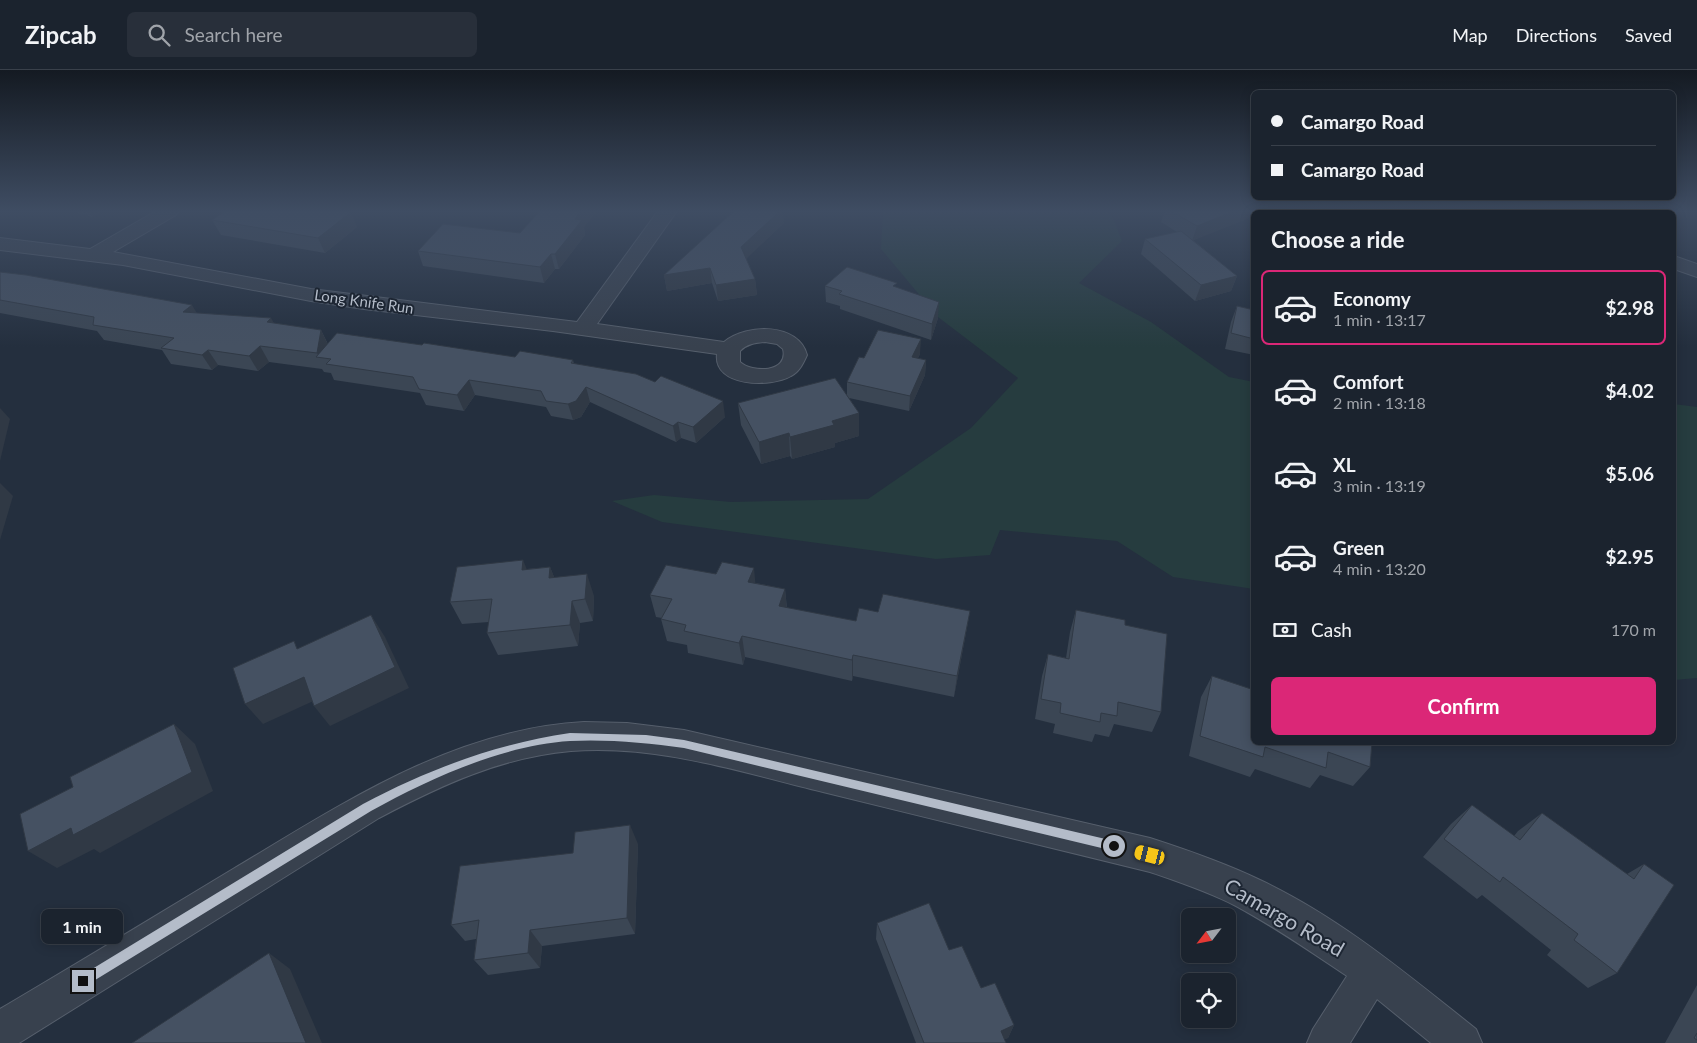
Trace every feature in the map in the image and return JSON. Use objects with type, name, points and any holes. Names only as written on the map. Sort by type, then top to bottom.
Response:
[{"type":"street","name":"Long Knife Run","points":[[109,256],[320,296],[583,329],[730,350]]},
{"type":"street","points":[[583,329],[635,256]]},
{"type":"street","points":[[1676,263],[1697,271]]},
{"type":"street","name":"Camargo Road","points":[[0,1032],[359,812],[405,787],[447,768],[487,755],[532,743],[570,737],[637,738],[684,744],[1150,855],[1189,868],[1248,893],[1294,919],[1372,971],[1462,1043]]},
{"type":"street","points":[[1327,1043],[1372,971]]},
{"type":"green space","points":[[887,256],[1106,256],[1079,283],[1151,322],[1229,377],[1251,381],[1251,589],[1173,577],[1117,541],[1000,530],[990,555],[936,559],[662,522],[612,501],[654,495],[731,502],[868,499],[971,428],[1018,378],[938,317]]},
{"type":"green space","points":[[1676,404],[1697,407],[1697,678],[1676,680]]},
{"type":"building","points":[[459,256],[549,256],[540,267]]},
{"type":"building","points":[[684,256],[745,256],[755,279],[716,285],[710,268],[664,275]]},
{"type":"building","points":[[1166,256],[1213,256],[1237,276],[1201,285]]},
{"type":"building","points":[[847,267],[897,283],[893,286],[939,302],[932,324],[839,294],[842,291],[825,286]]},
{"type":"building","points":[[0,272],[192,305],[183,312],[271,318],[267,322],[321,330],[317,353],[260,346],[249,356],[208,350],[202,355],[161,348],[174,338],[93,325],[94,317],[0,300]]},
{"type":"building","points":[[1237,306],[1251,309],[1251,338],[1231,333]]},
{"type":"building","points":[[878,330],[921,339],[912,357],[926,360],[910,396],[847,382],[859,357],[864,358]]},
{"type":"building","points":[[337,333],[422,345],[424,343],[515,357],[520,351],[573,360],[571,363],[636,374],[655,382],[661,376],[723,401],[693,427],[678,422],[673,426],[586,387],[576,401],[568,404],[546,401],[541,391],[469,380],[457,395],[419,389],[413,377],[326,364],[331,359],[316,357]]},
{"type":"building","points":[[835,378],[859,413],[832,421],[834,425],[790,437],[789,433],[759,442],[738,403]]},
{"type":"building","points":[[523,560],[522,570],[550,567],[549,578],[587,574],[585,599],[572,601],[570,625],[487,633],[492,599],[450,602],[457,567]]},
{"type":"building","points":[[722,562],[754,568],[748,582],[785,589],[779,606],[856,621],[859,608],[878,612],[883,594],[970,611],[957,676],[853,655],[852,660],[742,636],[739,643],[684,631],[686,625],[661,619],[672,599],[650,595],[666,565],[716,574]]},
{"type":"building","points":[[1076,610],[1125,620],[1125,625],[1167,634],[1161,712],[1118,702],[1117,716],[1101,713],[1100,722],[1060,713],[1061,703],[1041,699],[1048,654],[1069,659]]},
{"type":"building","points":[[371,615],[395,667],[314,706],[304,677],[245,704],[233,668],[294,641],[297,649]]},
{"type":"building","points":[[1212,676],[1251,689],[1251,745],[1372,745],[1370,767],[1328,752],[1326,768],[1265,747],[1263,757],[1200,736]]},
{"type":"building","points":[[174,724],[192,772],[73,835],[71,828],[28,851],[20,814],[73,787],[70,777]]},
{"type":"building","points":[[1472,805],[1520,840],[1542,813],[1634,879],[1644,864],[1674,885],[1617,973],[1574,940],[1578,934],[1503,877],[1500,882],[1444,839]]},
{"type":"building","points":[[630,825],[627,918],[530,930],[528,953],[474,960],[479,920],[451,925],[460,866],[573,853],[575,832]]},
{"type":"building","points":[[929,903],[949,950],[962,946],[981,988],[995,983],[1014,1025],[1001,1031],[1006,1043],[924,1043],[877,923]]},
{"type":"building","points":[[269,953],[306,1043],[132,1043]]},
{"type":"route","points":[[83,981],[367,807],[405,787],[447,768],[487,755],[532,743],[570,737],[609,736],[684,744],[1114,846]]}]
